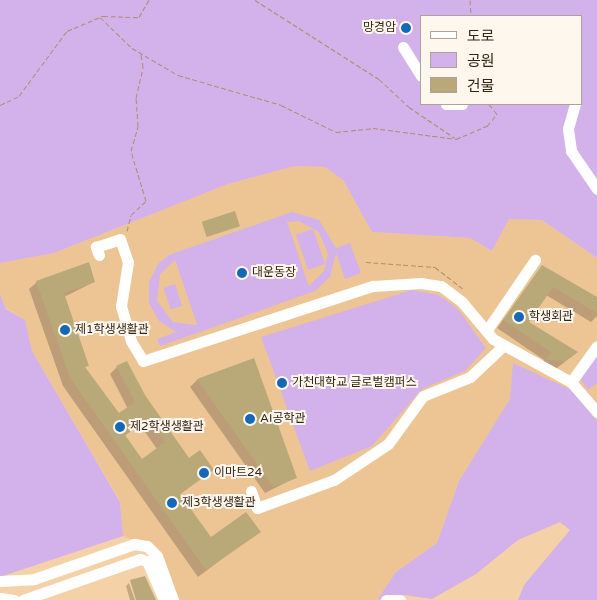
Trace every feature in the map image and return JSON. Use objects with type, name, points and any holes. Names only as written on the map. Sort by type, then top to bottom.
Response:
[{"type":"street","points":[[403,47],[420,74]]},
{"type":"street","points":[[575,105],[568,129],[570,151],[597,189]]},
{"type":"street","points":[[99,254],[96,247],[120,239],[128,262],[121,306],[131,341],[143,361],[339,296],[404,283],[441,286],[503,346],[571,382],[593,399],[597,412]]},
{"type":"street","points":[[487,330],[535,260]]},
{"type":"street","points":[[251,491],[257,508],[334,480],[388,444],[423,396],[470,377],[503,346]]},
{"type":"street","points":[[571,382],[597,346]]},
{"type":"street","points":[[0,581],[34,579],[134,544],[148,546],[157,556],[174,600]]},
{"type":"street","points":[[30,600],[103,568],[140,559],[147,560],[164,600]]},
{"type":"street","points":[[0,598],[14,600]]},
{"type":"street","points":[[386,600],[400,600]]},
{"type":"path","points":[[0,105],[19,96],[65,33],[100,17],[139,17],[149,0]]},
{"type":"path","points":[[256,0],[379,79],[408,107],[456,139]]},
{"type":"path","points":[[470,0],[471,15]]},
{"type":"path","points":[[100,17],[141,54],[185,78],[282,105],[336,132],[373,128],[456,139],[487,126],[497,114],[490,105]]},
{"type":"path","points":[[120,239],[127,233],[131,215],[146,201],[131,151],[138,126],[141,54]]},
{"type":"path","points":[[366,262],[435,267],[458,282],[468,295]]},
{"type":"shaded area","name":"가천대학교 글로벌캠퍼스","points":[[295,166],[325,167],[343,180],[372,232],[470,238],[492,251],[509,219],[542,220],[597,258],[597,421],[571,390],[511,399],[459,481],[437,543],[396,572],[377,600],[173,600],[147,546],[123,536],[120,501],[32,351],[25,320],[6,308],[0,294],[0,263],[54,253],[228,184]]},
{"type":"green space","points":[[0,0],[597,0],[597,258],[542,220],[509,219],[492,251],[470,238],[372,232],[343,180],[325,167],[295,166],[228,184],[54,253],[0,263]]},
{"type":"green space","name":"대운동장","points":[[292,212],[319,220],[336,248],[350,243],[361,273],[345,279],[336,253],[330,277],[315,291],[160,346],[157,339],[176,332],[159,321],[149,303],[149,282],[158,264],[169,255]],"holes":[[[299,221],[319,232],[328,254],[324,271],[309,286],[287,222]],[[175,260],[197,324],[196,325],[173,322],[157,301],[160,274]]]},
{"type":"green space","points":[[313,229],[325,264],[308,270],[296,235]]},
{"type":"green space","points":[[175,284],[182,306],[171,310],[164,288]]},
{"type":"green space","points":[[412,290],[439,295],[458,309],[486,348],[465,371],[422,389],[372,446],[310,471],[261,337]]},
{"type":"green space","points":[[0,294],[6,309],[25,320],[32,351],[120,502],[123,536],[0,577]]},
{"type":"green space","points":[[597,353],[597,383],[588,390],[580,379]]},
{"type":"green space","points":[[513,363],[571,390],[597,421],[597,600],[518,600],[524,585],[570,530],[560,522],[518,540],[476,574],[432,599],[404,595],[377,600],[396,572],[437,543],[459,481],[510,399]]},
{"type":"building","points":[[235,211],[240,226],[207,237],[202,222]]},
{"type":"building","points":[[89,262],[95,282],[64,293],[89,366],[85,367],[119,413],[135,402],[116,366],[127,361],[145,395],[189,458],[200,450],[214,470],[180,494],[211,537],[246,512],[261,532],[206,570],[70,378],[36,281]],"holes":[[[148,418],[165,442],[142,459],[125,435]]]},
{"type":"building","name":"학생회관","points":[[542,265],[597,297],[597,313],[553,287],[529,322],[578,352],[566,361],[546,360],[551,352],[503,320]]},
{"type":"building","name":"AI공학관","points":[[254,358],[297,478],[273,487],[197,379]]},
{"type":"building","points":[[145,576],[156,600],[136,600],[130,580]]},
{"type":"place","name":"망경암","points":[[406,28]]},
{"type":"place","name":"대운동장","points":[[242,273]]},
{"type":"place","name":"학생회관","points":[[519,317]]},
{"type":"place","name":"제1학생생활관","points":[[65,330]]},
{"type":"place","name":"가천대학교 글로벌캠퍼스","points":[[282,383]]},
{"type":"place","name":"AI공학관","points":[[250,419]]},
{"type":"place","name":"제2학생생활관","points":[[120,427]]},
{"type":"place","name":"이마트24","points":[[204,473]]},
{"type":"place","name":"제3학생생활관","points":[[172,503]]}]
